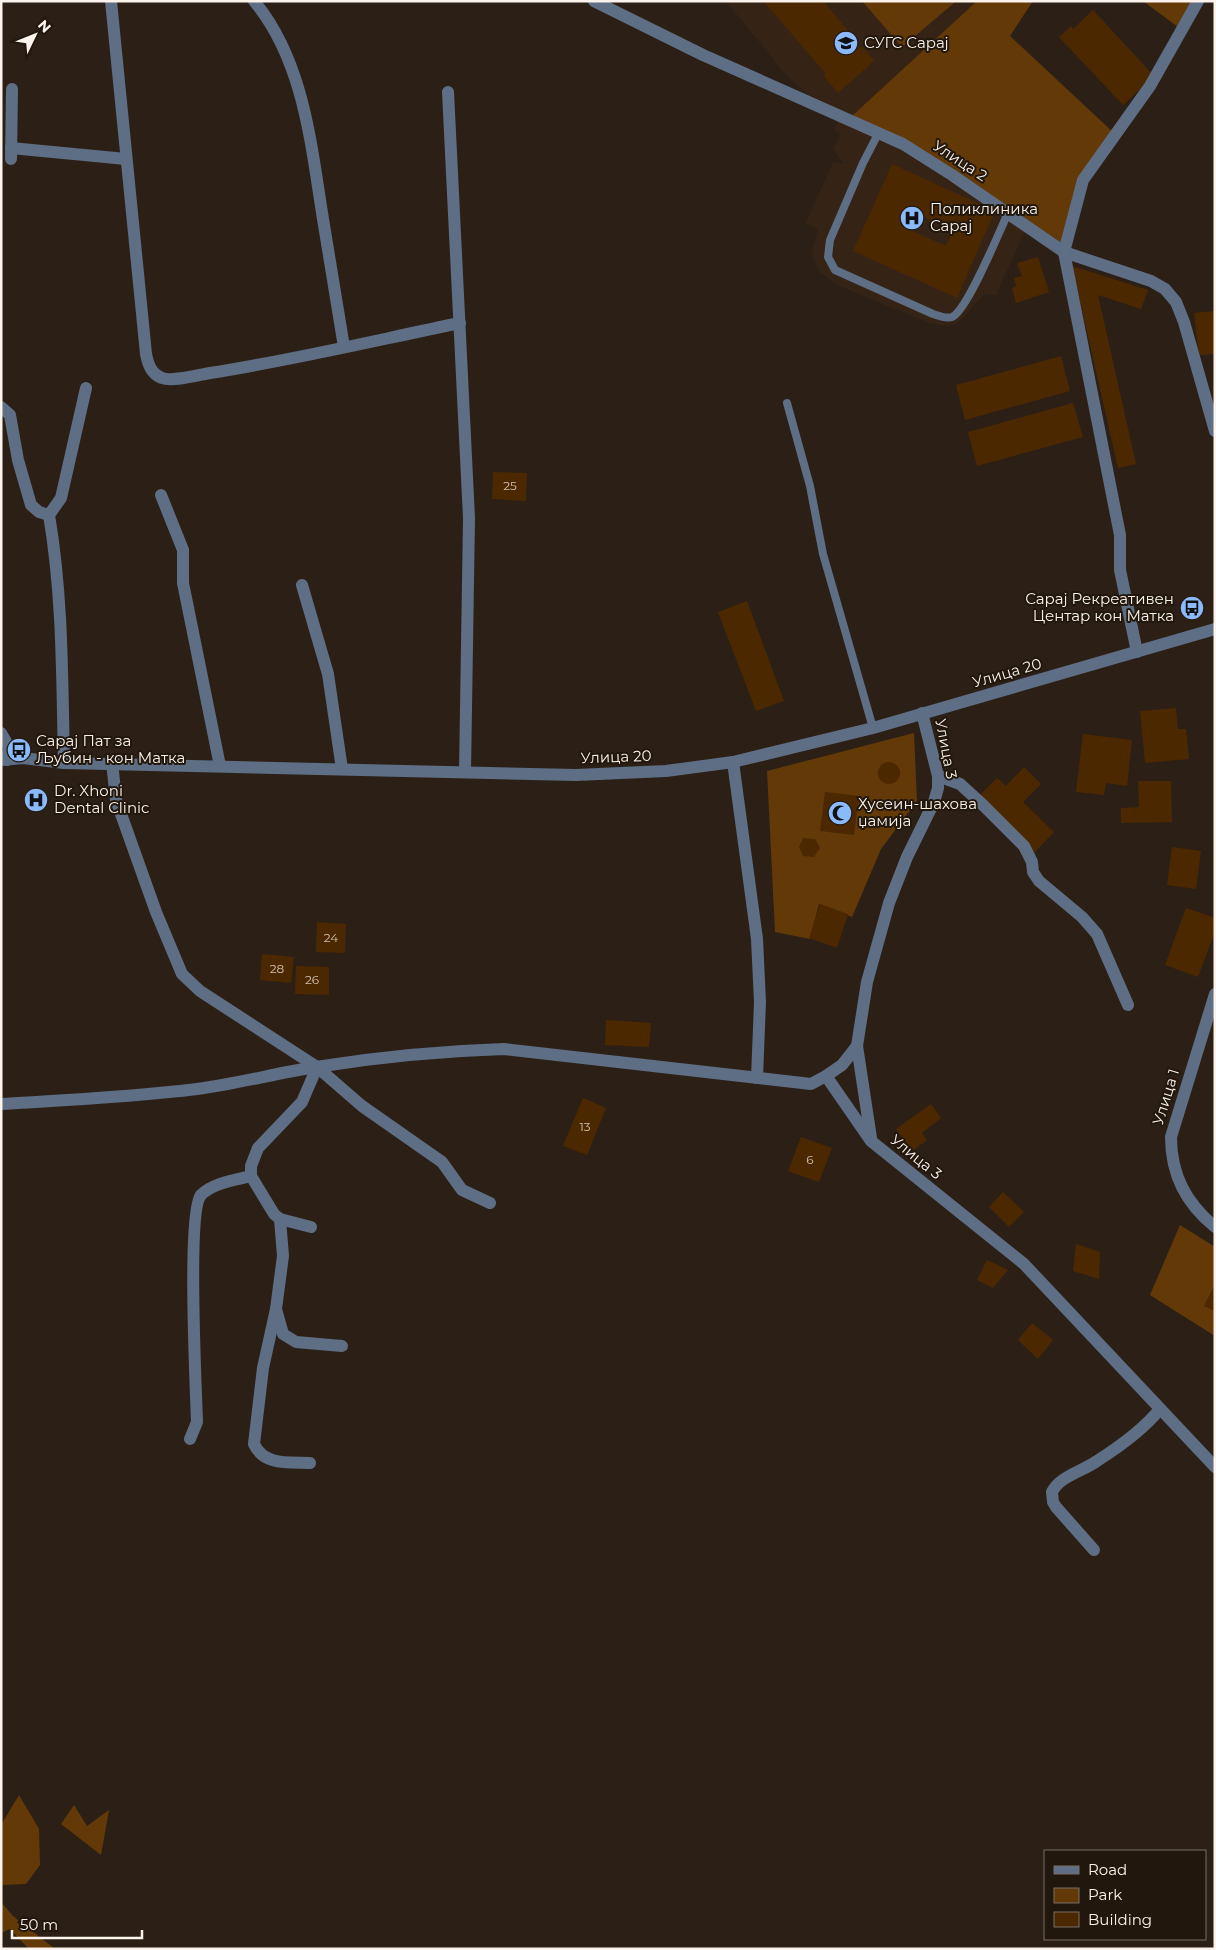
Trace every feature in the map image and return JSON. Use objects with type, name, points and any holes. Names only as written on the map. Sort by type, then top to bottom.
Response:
[{"type":"street","points":[[111,1],[146,354],[148,365],[154,373],[162,379],[249,367],[460,323]]},
{"type":"street","points":[[254,1],[269,20],[286,51],[305,118],[344,347]]},
{"type":"street","name":"Улица 2","points":[[594,1],[703,55],[903,144],[1064,252],[1151,281],[1165,289],[1176,302],[1184,322],[1215,431]]},
{"type":"street","points":[[1137,652],[1120,570],[1120,535],[1064,252],[1083,180],[1150,86],[1198,1]]},
{"type":"street","points":[[12,89],[11,154],[126,159]]},
{"type":"street","points":[[448,92],[469,518],[464,772]]},
{"type":"street","points":[[64,763],[61,629],[56,554],[49,515],[61,498],[86,388]]},
{"type":"street","points":[[1,407],[10,414],[18,460],[31,506],[39,512],[49,515]]},
{"type":"street","points":[[161,495],[183,550],[183,583],[220,766]]},
{"type":"street","points":[[302,585],[328,674],[342,770]]},
{"type":"street","name":"Улица 20","points":[[4,760],[23,758],[64,763],[112,762],[342,770],[576,775],[666,771],[733,762],[872,728],[1215,629]]},
{"type":"street","name":"Улица 3","points":[[922,713],[938,776],[938,788],[934,802],[907,857],[889,903],[868,982],[856,1046],[871,1141],[1024,1264],[1215,1467]]},
{"type":"street","points":[[1,733],[9,747],[4,760]]},
{"type":"street","points":[[112,762],[116,800],[156,912],[182,974],[200,991],[317,1067],[362,1106],[442,1162],[462,1190],[490,1203]]},
{"type":"street","points":[[733,762],[756,940],[760,1002],[757,1078]]},
{"type":"street","points":[[938,776],[960,784],[1024,846],[1032,862],[1033,872],[1039,881],[1097,934],[1128,1005]]},
{"type":"street","name":"Улица 1","points":[[1215,994],[1171,1137],[1172,1160],[1180,1185],[1186,1197],[1215,1227]]},
{"type":"street","points":[[1,1104],[78,1100],[198,1089],[317,1067],[427,1053],[504,1049],[811,1084],[842,1065],[856,1046]]},
{"type":"street","points":[[311,1227],[280,1219],[268,1207],[251,1176],[251,1166],[258,1148],[302,1102],[317,1067]]},
{"type":"street","points":[[826,1076],[871,1141]]},
{"type":"street","points":[[190,1440],[197,1422],[193,1280],[194,1225],[197,1202],[201,1195],[210,1189],[251,1176]]},
{"type":"street","points":[[280,1219],[283,1256],[276,1309],[263,1368],[254,1444],[258,1452],[273,1461],[310,1464]]},
{"type":"street","points":[[276,1309],[283,1334],[289,1339],[315,1345],[342,1346]]},
{"type":"street","points":[[1094,1550],[1053,1502],[1052,1492],[1061,1482],[1096,1462],[1141,1430],[1160,1409]]},
{"type":"lane","points":[[879,132],[863,163],[830,240],[828,257],[835,270],[933,314],[944,318],[952,317],[958,313],[970,294],[1008,213]]},
{"type":"lane","points":[[787,403],[810,486],[823,554],[872,728]]},
{"type":"shaded area","name":"СУГС Сарај","points":[[726,1],[977,1],[853,115],[809,95],[787,76]]},
{"type":"shaded area","name":"Поликлиника Сарај","points":[[841,116],[856,122],[1027,226],[996,295],[984,294],[964,317],[956,323],[948,326],[929,323],[840,286],[820,273],[813,257],[813,246],[818,230],[806,223],[833,162],[844,164],[833,149],[841,134],[834,130]]},
{"type":"green space","points":[[862,1],[953,1],[954,3],[902,47]]},
{"type":"green space","points":[[977,1],[1033,1],[1010,36],[1115,134],[1091,167],[1064,252],[853,115]]},
{"type":"green space","points":[[1143,1],[1198,1],[1182,30]]},
{"type":"green space","points":[[914,733],[917,801],[881,849],[852,917],[819,904],[810,939],[775,932],[767,771]]},
{"type":"green space","points":[[1180,1225],[1215,1247],[1215,1336],[1150,1295]]},
{"type":"green space","points":[[19,1795],[39,1829],[40,1865],[26,1884],[1,1885],[1,1825]]},
{"type":"green space","points":[[74,1805],[87,1826],[109,1810],[101,1855],[61,1824]]},
{"type":"green space","points":[[1,1902],[13,1916],[55,1949],[29,1949],[10,1929],[1,1933]]},
{"type":"building","points":[[767,1],[823,1],[851,34],[846,38],[857,50],[862,46],[874,61],[838,93],[824,76],[826,74],[765,3]]},
{"type":"building","points":[[1093,10],[1154,76],[1123,105],[1059,37],[1071,26],[1073,29]]},
{"type":"building","points":[[892,164],[995,211],[957,298],[853,251]],"holes":[[[908,210],[953,230],[946,246],[901,226]]]},
{"type":"building","points":[[1038,257],[1049,292],[1016,303],[1012,288],[1016,286],[1014,278],[1022,276],[1017,263]]},
{"type":"building","points":[[1072,266],[1148,290],[1141,309],[1098,295],[1136,464],[1118,468]]},
{"type":"building","points":[[1215,311],[1215,354],[1199,355],[1194,313]]},
{"type":"building","points":[[1061,356],[1070,391],[965,420],[956,385]]},
{"type":"building","points":[[1073,403],[1083,437],[977,466],[968,432]]},
{"type":"building","points":[[493,472],[527,473],[526,501],[492,499]]},
{"type":"building","points":[[747,601],[784,701],[756,711],[718,612]]},
{"type":"building","points":[[1176,708],[1178,729],[1186,729],[1189,759],[1145,763],[1140,711]]},
{"type":"building","points":[[1083,734],[1132,740],[1127,786],[1106,783],[1104,795],[1076,792]]},
{"type":"building","points":[[889,762],[897,765],[900,773],[897,781],[889,784],[881,781],[878,773],[881,765]]},
{"type":"building","points":[[1024,767],[1041,784],[1023,802],[1054,832],[1034,853],[978,797],[997,778],[1006,786]]},
{"type":"building","points":[[1138,781],[1171,781],[1172,822],[1121,823],[1121,808],[1139,807]]},
{"type":"building","name":"Хусеин-шахова џамија","points":[[825,792],[859,796],[854,835],[820,831]]},
{"type":"building","points":[[803,838],[815,839],[820,848],[814,857],[803,856],[799,847]]},
{"type":"building","points":[[1172,847],[1201,851],[1196,889],[1167,885]]},
{"type":"building","points":[[820,904],[848,914],[837,948],[809,938]]},
{"type":"building","points":[[1186,908],[1215,918],[1215,931],[1198,977],[1165,965]]},
{"type":"building","points":[[317,922],[346,924],[345,953],[316,952]]},
{"type":"building","points":[[262,954],[294,957],[291,983],[260,980]]},
{"type":"building","points":[[296,966],[329,967],[329,995],[295,994]]},
{"type":"building","points":[[606,1020],[651,1023],[649,1047],[605,1045]]},
{"type":"building","points":[[583,1098],[606,1108],[587,1155],[563,1146]]},
{"type":"building","points":[[931,1104],[941,1118],[922,1133],[927,1140],[912,1151],[896,1129]]},
{"type":"building","points":[[801,1137],[832,1148],[819,1182],[788,1171]]},
{"type":"building","points":[[1003,1192],[1024,1212],[1009,1227],[989,1207]]},
{"type":"building","points":[[1076,1244],[1100,1252],[1099,1279],[1073,1271]]},
{"type":"building","points":[[987,1260],[1008,1270],[993,1288],[977,1280]]},
{"type":"building","points":[[1215,1284],[1215,1311],[1204,1306]]},
{"type":"building","points":[[1032,1323],[1053,1340],[1038,1359],[1018,1340]]},
{"type":"place","name":"СУГС Сарај","points":[[846,43]]},
{"type":"place","name":"Поликлиника Сарај","points":[[912,218]]},
{"type":"place","name":"Сарај Рекреативен Центар кон Матка","points":[[1192,608]]},
{"type":"place","name":"Сарај Пат за Љубин - кон Матка","points":[[19,750]]},
{"type":"place","name":"Dr. Xhoni Dental Clinic","points":[[36,800]]},
{"type":"place","name":"Хусеин-шахова џамија","points":[[840,813]]}]
